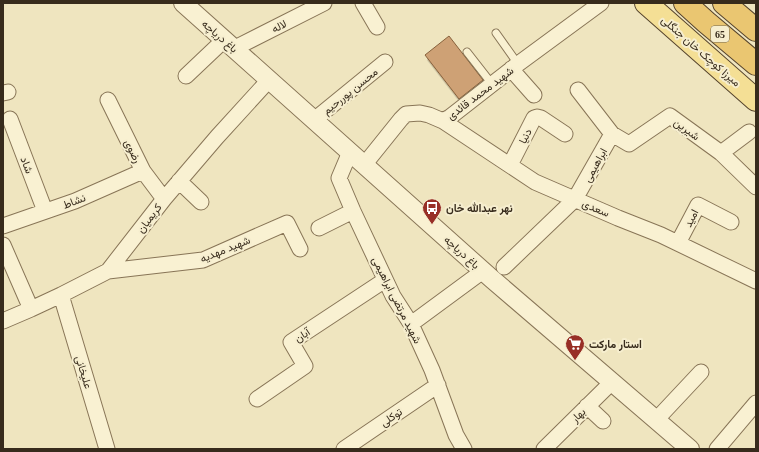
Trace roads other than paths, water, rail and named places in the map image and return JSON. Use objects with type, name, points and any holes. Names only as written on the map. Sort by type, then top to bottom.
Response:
[{"type":"highway","name":"65","points":[[685,3],[756,64]]},
{"type":"highway","name":"65","points":[[724,3],[756,30]]},
{"type":"main road","name":"میرزا کوچک خان جنگلی","points":[[646,3],[756,100]]},
{"type":"street","name":"باغ دریاچه","points":[[183,3],[483,271],[656,420],[682,446]]},
{"type":"street","name":"لاله","points":[[186,76],[229,44],[324,3]]},
{"type":"street","points":[[363,3],[377,27]]},
{"type":"street","name":"شهید محمد قائدی","points":[[364,165],[406,114],[420,113],[443,121],[601,3]]},
{"type":"street","name":"محسن پوررحیم","points":[[314,120],[385,62]]},
{"type":"street","points":[[514,67],[534,95]]},
{"type":"street","name":"کریمیان","points":[[3,320],[61,295],[108,271],[179,181],[269,80]]},
{"type":"street","name":"ابراهیمی","points":[[504,267],[575,199],[612,134],[578,90]]},
{"type":"street","name":"رضوی","points":[[108,100],[143,171],[164,199]]},
{"type":"street","name":"شیرین","points":[[612,134],[629,144],[670,116],[721,153],[756,187]]},
{"type":"street","name":"دنیا","points":[[510,166],[534,118],[541,118],[565,134]]},
{"type":"street","name":"شاد","points":[[10,119],[45,211]]},
{"type":"street","name":"سعدی","points":[[443,121],[535,182],[661,235],[756,281]]},
{"type":"street","points":[[721,153],[749,132]]},
{"type":"street","name":"شهید مرتضی ابراهیمی","points":[[350,152],[339,178],[385,280],[393,296],[411,324],[438,385],[456,435],[464,449]]},
{"type":"street","name":"نشاط","points":[[3,226],[75,201],[143,171]]},
{"type":"street","points":[[179,181],[201,202]]},
{"type":"street","name":"امید","points":[[678,244],[698,205],[731,222]]},
{"type":"street","points":[[320,228],[353,211]]},
{"type":"street","name":"شهید مهدیه","points":[[108,271],[202,260],[287,223],[300,248]]},
{"type":"street","points":[[3,245],[31,309]]},
{"type":"street","points":[[411,324],[483,271]]},
{"type":"street","name":"آبان","points":[[257,399],[305,366],[291,342],[385,280]]},
{"type":"street","name":"علیخانی","points":[[61,295],[107,449]]},
{"type":"street","points":[[656,420],[701,372]]},
{"type":"street","name":"بهار","points":[[551,447],[587,406],[612,382]]},
{"type":"street","name":"توکلی","points":[[344,449],[438,385]]},
{"type":"street","points":[[717,449],[756,403]]},
{"type":"street","points":[[587,406],[603,421]]},
{"type":"lane","points":[[496,33],[514,67]]},
{"type":"lane","points":[[467,52],[492,84]]},
{"type":"place","name":"نهر عبدالله خان","points":[[432,225]]},
{"type":"place","name":"استار مارکت","points":[[575,361]]}]
